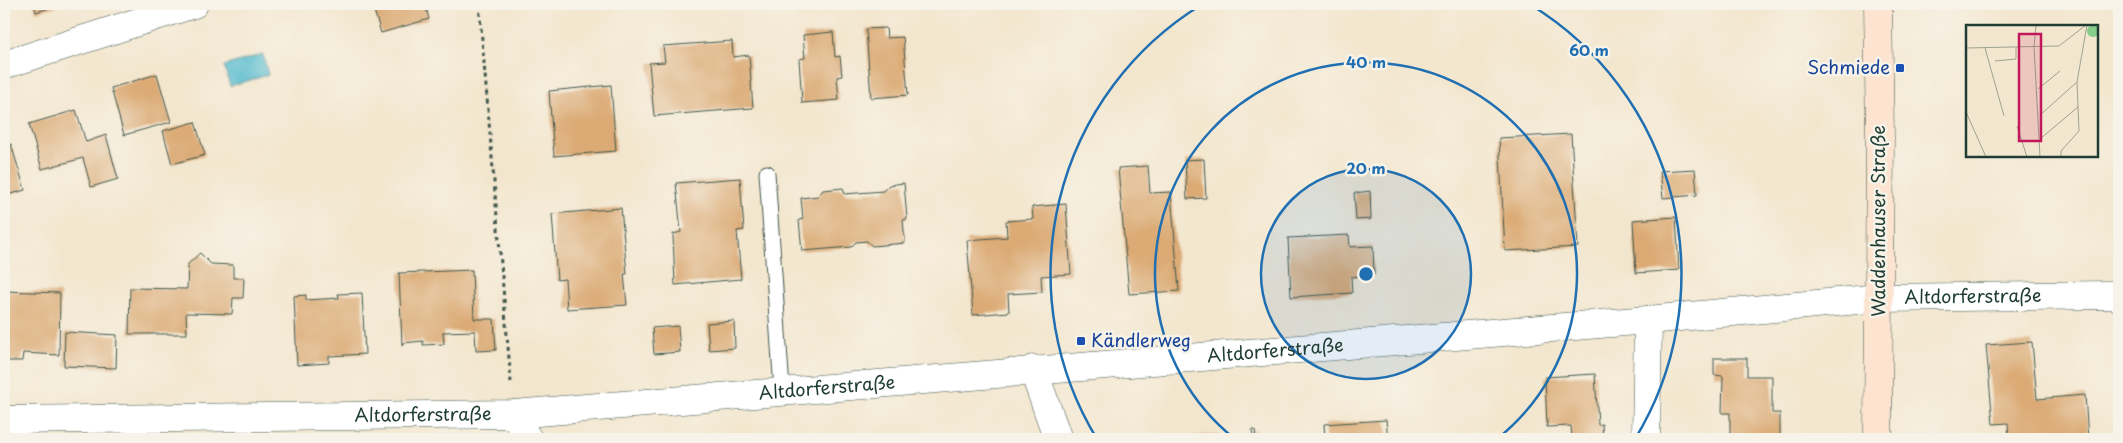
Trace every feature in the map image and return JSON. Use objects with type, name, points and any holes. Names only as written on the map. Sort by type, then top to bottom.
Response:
[{"type":"main road","name":"Waddenhauser Straße","points":[[1878,4],[1878,439]]},
{"type":"street","points":[[4,65],[194,4]]},
{"type":"street","name":"Altdorferstraße","points":[[4,420],[44,430],[514,414],[1033,369],[1648,320],[1879,298],[2111,295],[2119,297]]},
{"type":"street","points":[[1646,439],[1648,320]]},
{"type":"street","points":[[1033,369],[1058,439]]},
{"type":"street","points":[[514,414],[528,439]]},
{"type":"lane","points":[[767,173],[782,390]]},
{"type":"path","points":[[479,4],[514,414]]},
{"type":"water","points":[[263,54],[268,75],[230,86],[224,66]]},
{"type":"building","points":[[34,4],[64,4],[36,12]]},
{"type":"building","points":[[372,4],[425,4],[429,19],[381,33]]},
{"type":"building","points":[[886,28],[887,38],[903,37],[908,95],[871,98],[866,29]]},
{"type":"building","points":[[833,32],[835,57],[840,56],[842,76],[837,77],[839,100],[802,103],[799,59],[805,58],[803,35]]},
{"type":"building","points":[[732,41],[733,57],[749,55],[753,108],[654,116],[649,63],[665,62],[663,46]]},
{"type":"building","points":[[157,74],[171,122],[124,135],[111,88]]},
{"type":"building","points":[[611,85],[616,151],[554,156],[549,91]]},
{"type":"building","points":[[76,110],[86,142],[106,135],[118,179],[91,187],[83,158],[42,169],[29,124]]},
{"type":"building","points":[[195,122],[205,155],[172,164],[163,131]]},
{"type":"building","points":[[1571,134],[1578,247],[1505,251],[1499,138]]},
{"type":"building","points":[[11,144],[25,190],[4,196],[4,146]]},
{"type":"building","points":[[1204,159],[1206,198],[1187,199],[1185,160]]},
{"type":"building","points":[[1148,166],[1150,193],[1171,192],[1179,291],[1129,294],[1118,168]]},
{"type":"building","points":[[1695,169],[1697,195],[1663,198],[1660,171]]},
{"type":"building","points":[[740,178],[744,230],[737,231],[741,279],[675,285],[673,234],[681,232],[676,183]]},
{"type":"building","points":[[904,183],[907,219],[903,220],[905,243],[872,246],[867,241],[856,242],[851,247],[802,251],[799,220],[803,219],[801,198],[818,196],[823,190],[843,188],[845,194],[883,191],[889,185]]},
{"type":"building","points":[[1370,191],[1371,219],[1356,220],[1354,193]]},
{"type":"building","points":[[1066,204],[1071,274],[1041,276],[1042,292],[1008,294],[1009,312],[973,315],[967,240],[1007,237],[1006,221],[1033,219],[1032,207]]},
{"type":"building","points":[[621,208],[627,274],[624,274],[627,305],[567,309],[565,279],[557,280],[552,214]]},
{"type":"building","points":[[1676,217],[1679,270],[1636,273],[1633,220]]},
{"type":"building","points":[[1349,235],[1350,247],[1373,246],[1374,275],[1351,277],[1352,293],[1291,297],[1288,238]]},
{"type":"building","points":[[200,253],[211,264],[233,265],[233,278],[244,278],[243,298],[233,298],[232,314],[186,313],[187,334],[129,334],[130,288],[187,289],[188,264]]},
{"type":"building","points":[[472,270],[474,319],[494,319],[496,350],[476,351],[475,331],[443,332],[444,344],[423,345],[423,341],[403,343],[402,346],[399,273]]},
{"type":"building","points":[[4,291],[60,293],[59,355],[23,353],[22,361],[4,361]]},
{"type":"building","points":[[362,293],[365,354],[329,356],[329,363],[297,365],[294,296],[306,295],[306,300],[339,298],[338,294]]},
{"type":"building","points":[[734,321],[735,348],[709,350],[707,323]]},
{"type":"building","points":[[678,326],[680,352],[654,354],[652,328]]},
{"type":"building","points":[[65,332],[117,335],[116,368],[64,366]]},
{"type":"building","points":[[2032,342],[2037,399],[2085,395],[2088,439],[2009,439],[2008,423],[1993,424],[1986,345]]},
{"type":"building","points":[[1714,358],[1747,358],[1747,376],[1772,376],[1772,413],[1780,413],[1780,439],[1730,439],[1730,413],[1722,413],[1723,376],[1714,375]]},
{"type":"building","points":[[1595,374],[1598,425],[1602,424],[1603,439],[1572,439],[1571,426],[1547,427],[1545,377]]},
{"type":"building","points":[[1386,420],[1388,439],[1325,439],[1324,424]]},
{"type":"building","points":[[1252,430],[1255,430],[1256,439],[1237,439],[1253,436]]},
{"type":"building","points":[[1219,434],[1219,439],[1193,439],[1193,436]]},
{"type":"place","name":"Schmiede","points":[[1900,68]]},
{"type":"place","name":"Kändlerweg","points":[[1081,341]]}]
